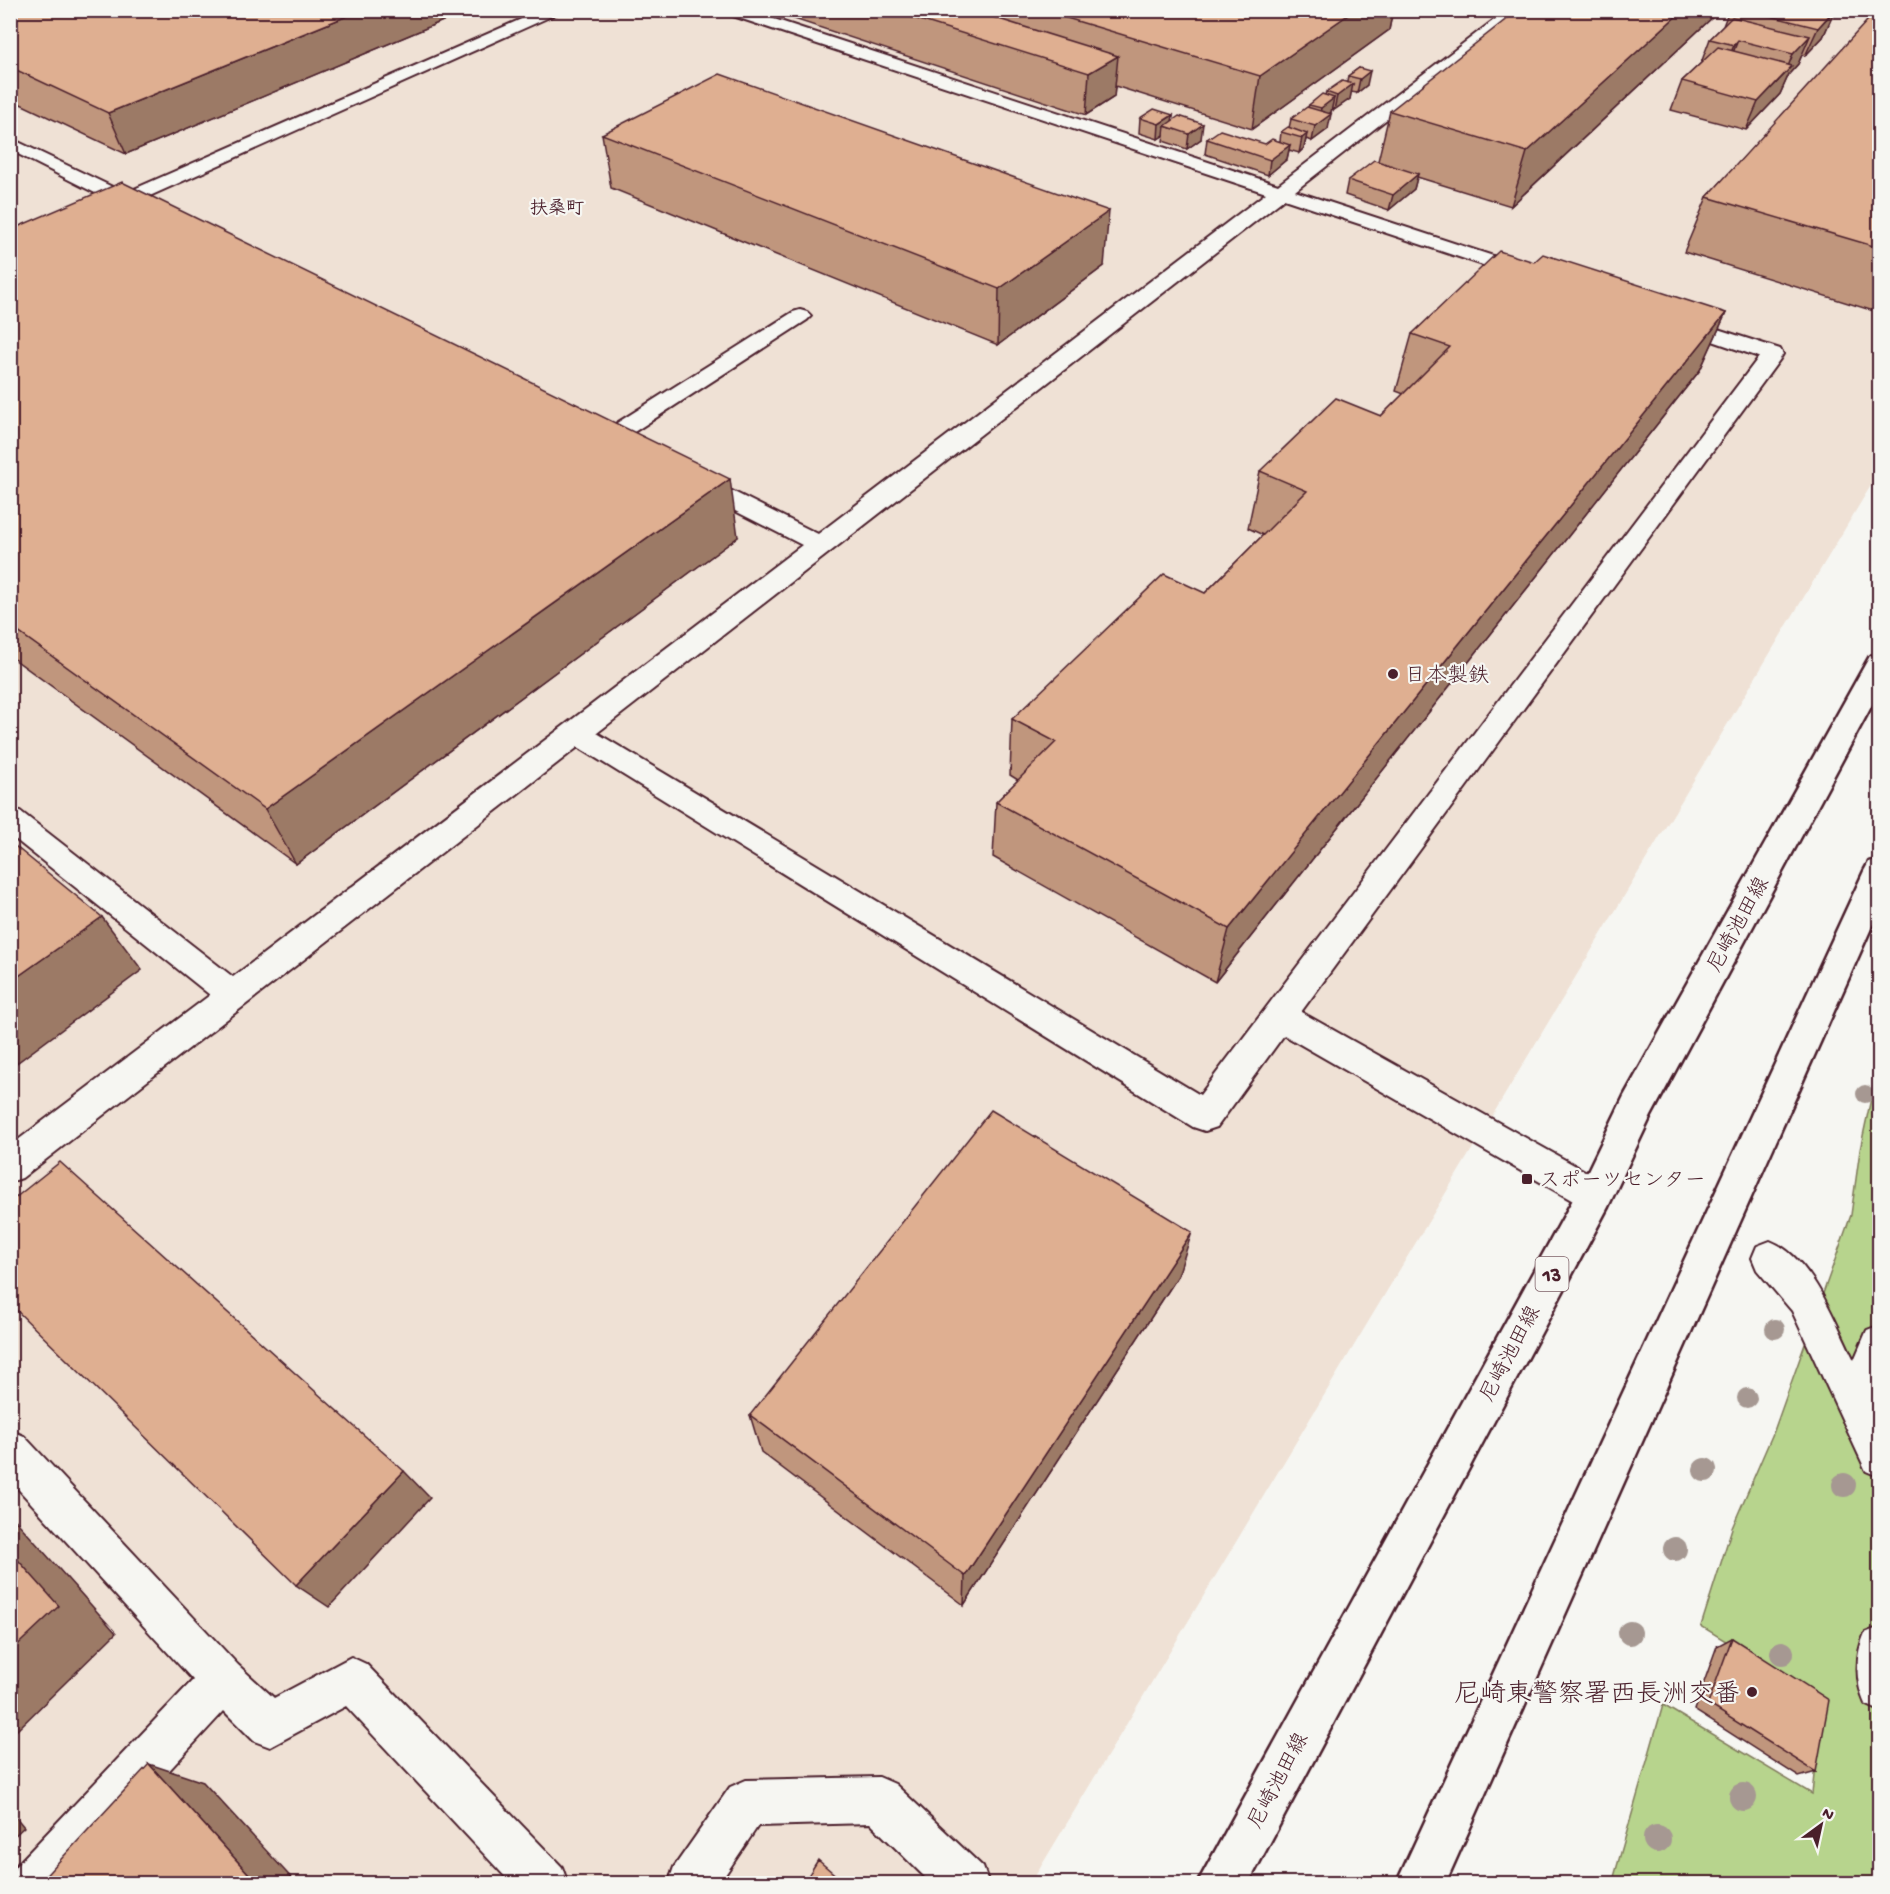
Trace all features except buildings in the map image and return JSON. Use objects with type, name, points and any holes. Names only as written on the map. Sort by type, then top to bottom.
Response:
[{"type":"main road","name":"尼崎池田線","points":[[1221,1884],[1595,1195],[1637,1107],[1880,663]]},
{"type":"main road","points":[[1420,1884],[1880,871]]},
{"type":"lane","points":[[94,213],[557,10]]},
{"type":"lane","points":[[730,10],[1549,280]]},
{"type":"lane","points":[[10,1167],[1518,10]]},
{"type":"lane","points":[[10,143],[125,200],[165,213]]},
{"type":"lane","points":[[576,733],[1205,1116],[1772,354],[1649,313]]},
{"type":"lane","points":[[609,438],[800,316]]},
{"type":"lane","points":[[588,427],[631,449]]},
{"type":"lane","points":[[673,470],[821,545]]},
{"type":"lane","points":[[10,819],[234,996]]},
{"type":"lane","points":[[1280,1016],[1595,1195]]},
{"type":"lane","points":[[1770,1258],[1805,1299],[1880,1457]]},
{"type":"lane","points":[[1855,1407],[1880,1343]]},
{"type":"lane","points":[[10,1450],[223,1680],[270,1725],[351,1679],[545,1884]]},
{"type":"lane","points":[[1880,1648],[1880,1689]]},
{"type":"lane","points":[[32,1884],[223,1680]]},
{"type":"lane","points":[[691,1884],[746,1803],[879,1800],[966,1884]]},
{"type":"shaded area","points":[[11,11],[1879,11],[1879,472],[1031,1883],[11,1883]]},
{"type":"green space","points":[[1879,1061],[1879,1883],[1612,1884],[1663,1705],[1812,1794],[1822,1700],[1701,1626],[1732,1528],[1774,1431],[1851,1215],[1860,1150]]},
{"type":"place","name":"日本製鉄","points":[[1393,674]]},
{"type":"place","name":"スポーツセンター","points":[[1527,1179]]},
{"type":"place","name":"尼崎東警察署西長洲交番","points":[[1752,1692]]},
{"type":"district","name":"扶桑町","points":[[557,207]]}]
